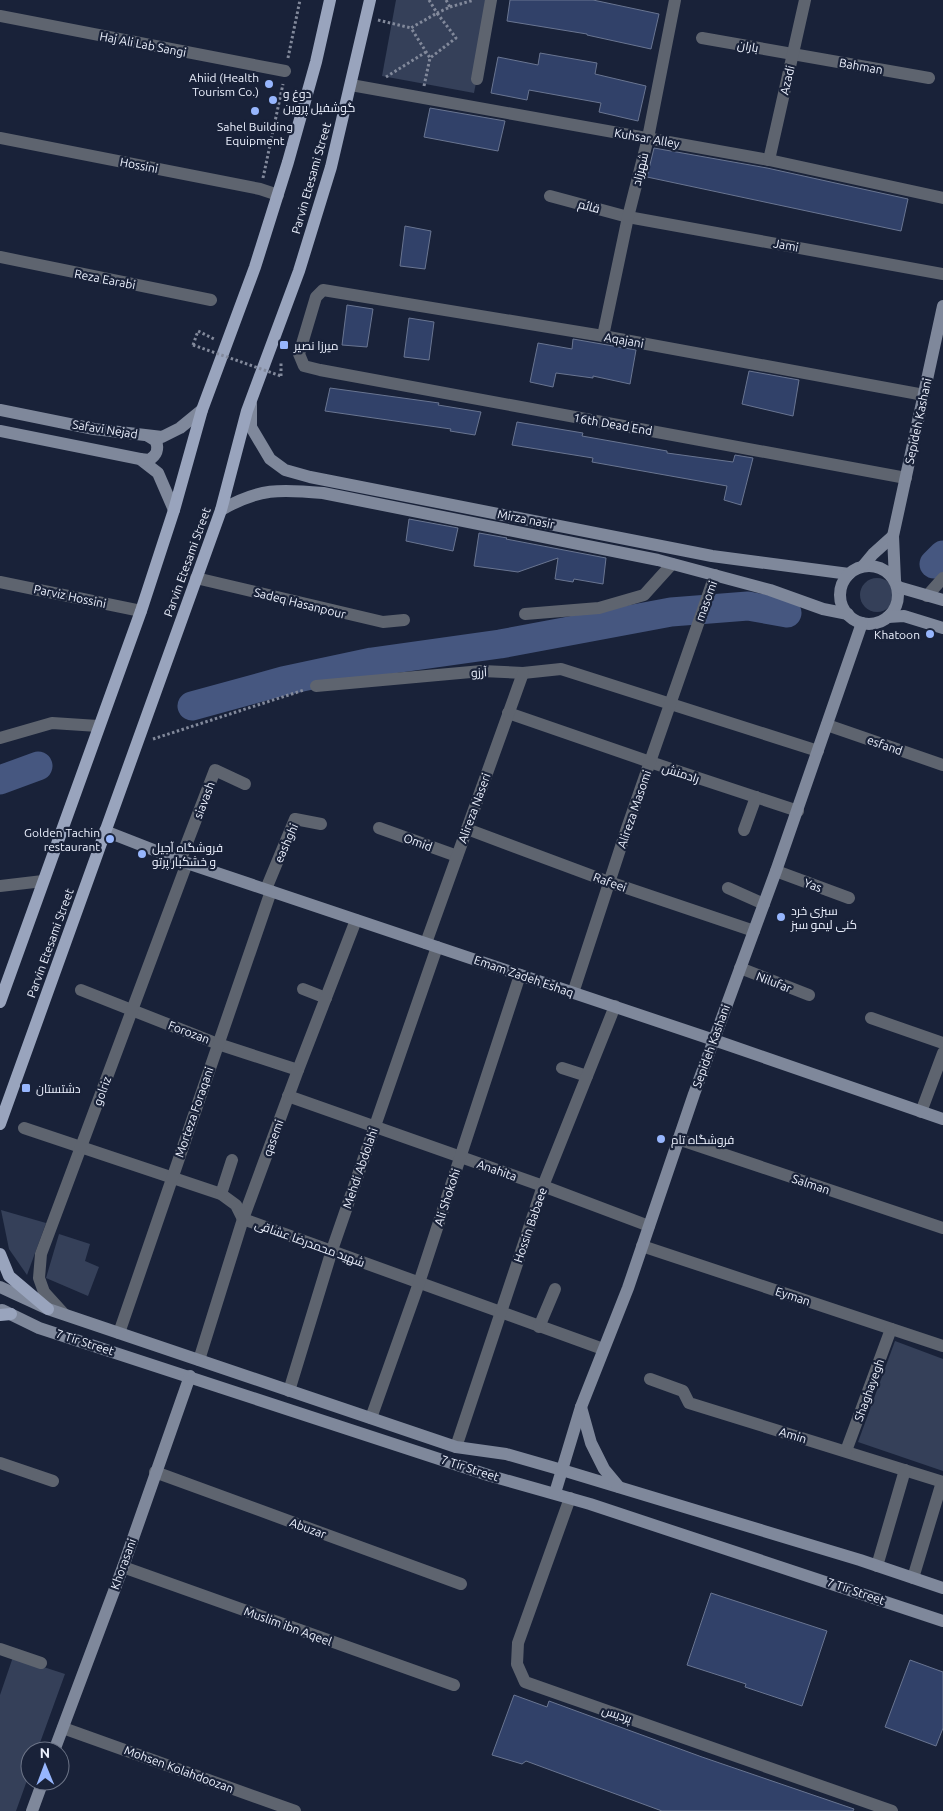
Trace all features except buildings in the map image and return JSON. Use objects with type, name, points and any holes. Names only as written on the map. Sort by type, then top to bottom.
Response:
[{"type":"main road","points":[[0,1002],[141,611],[174,510],[202,410],[255,267],[278,195],[316,62],[330,0]]},
{"type":"main road","name":"Parvin Etesami Street","points":[[0,1124],[221,510],[251,400],[299,271],[331,167],[370,0]]},
{"type":"main road","points":[[0,1254],[10,1276],[48,1309]]},
{"type":"street","points":[[477,78],[491,0]]},
{"type":"street","name":"شهرزاد","points":[[603,336],[628,217],[648,138],[675,0]]},
{"type":"street","name":"Azadi","points":[[769,160],[805,0]]},
{"type":"street","name":"Haj Ali Lab Sangi","points":[[0,16],[286,71]]},
{"type":"street","name":"باران","points":[[702,38],[793,54]]},
{"type":"street","name":"Bahman","points":[[793,54],[929,78]]},
{"type":"street","name":"Kuhsar Alley","points":[[350,85],[769,160],[943,198]]},
{"type":"street","name":"Hossini","points":[[0,138],[260,189],[278,195]]},
{"type":"street","name":"قائم","points":[[550,196],[628,217]]},
{"type":"street","name":"Jami","points":[[628,217],[943,274]]},
{"type":"street","name":"Reza Earabi","points":[[0,257],[211,300]]},
{"type":"street","name":"Aqajani","points":[[320,370],[304,366],[300,354],[316,296],[324,290],[603,336],[924,395]]},
{"type":"street","name":"Sepideh Kashani","points":[[896,583],[893,536],[943,311]]},
{"type":"street","name":"16th Dead End","points":[[320,370],[906,478]]},
{"type":"street","name":"Mirza nasir","points":[[251,400],[251,427],[270,459],[285,470],[310,478],[707,555],[849,574]]},
{"type":"street","name":"Safavi Nejad","points":[[0,410],[94,429],[162,437],[180,428],[202,410]]},
{"type":"street","name":"Safavi Nejad","points":[[0,431],[140,459],[158,473],[174,510]]},
{"type":"street","points":[[140,459],[149,460],[153,458],[158,450],[156,441],[148,436]]},
{"type":"street","points":[[308,491],[303,489],[302,484],[303,480],[310,478]]},
{"type":"street","name":"Mirza nasir","points":[[221,510],[240,499],[255,494],[291,490],[308,491],[672,564],[770,590],[823,610],[848,614]]},
{"type":"street","points":[[893,536],[863,566],[849,574],[843,583],[840,594],[842,605],[848,614],[862,623],[880,622],[888,617],[897,603],[896,583]]},
{"type":"street","points":[[707,555],[709,574]]},
{"type":"street","points":[[525,614],[599,608],[644,595],[672,564]]},
{"type":"street","points":[[863,566],[878,566],[896,583],[943,600]]},
{"type":"street","name":"masomi","points":[[697,626],[709,574]]},
{"type":"street","name":"Sadeq Hasanpour","points":[[196,578],[382,622],[404,620]]},
{"type":"street","points":[[928,596],[943,578]]},
{"type":"street","name":"Parviz Hossini","points":[[0,582],[141,611]]},
{"type":"street","points":[[888,617],[904,616],[943,628]]},
{"type":"street","name":"Sepideh Kashani","points":[[555,1493],[581,1407],[628,1288],[678,1140],[798,811],[862,623]]},
{"type":"street","name":"Alireza Masomi","points":[[573,992],[697,626]]},
{"type":"street","name":"آرزو","points":[[316,686],[482,671],[523,673],[561,669],[818,751]]},
{"type":"street","name":"Alireza Naseri","points":[[432,945],[457,856],[523,673]]},
{"type":"street","name":"رادمنش","points":[[508,713],[798,811]]},
{"type":"street","points":[[0,738],[52,723],[98,726]]},
{"type":"street","name":"esfand","points":[[827,725],[943,765]]},
{"type":"street","points":[[0,728],[21,732]]},
{"type":"street","name":"siavash","points":[[184,862],[215,770],[245,784]]},
{"type":"street","points":[[744,830],[756,797]]},
{"type":"street","name":"eashghi","points":[[268,890],[295,819],[321,824]]},
{"type":"street","name":"Omid","points":[[379,828],[457,856]]},
{"type":"street","name":"Rafeei","points":[[467,828],[609,882],[754,931]]},
{"type":"street","name":"Emam Zadeh Eshaq","points":[[105,831],[184,862],[573,992],[943,1120]]},
{"type":"street","name":"golriz","points":[[64,1314],[44,1292],[40,1278],[41,1254],[184,862]]},
{"type":"street","name":"Yas","points":[[776,871],[849,898]]},
{"type":"street","points":[[0,886],[43,881]]},
{"type":"street","points":[[728,888],[764,904]]},
{"type":"street","name":"Morteza Foraqani","points":[[119,1333],[218,1044],[268,890]]},
{"type":"street","name":"qasemi","points":[[198,1360],[243,1219],[356,920]]},
{"type":"street","name":"Mehdi Abdolahi","points":[[289,1391],[332,1250],[374,1128],[432,945]]},
{"type":"street","name":"Nilufar","points":[[740,968],[809,995]]},
{"type":"street","name":"Ali Shokohi","points":[[371,1418],[419,1283],[520,975]]},
{"type":"street","points":[[303,989],[326,998]]},
{"type":"street","name":"Forozan","points":[[81,990],[218,1044],[298,1070]]},
{"type":"street","name":"Hossin Babaee","points":[[456,1447],[543,1186],[614,1006]]},
{"type":"street","points":[[871,1018],[943,1043]]},
{"type":"street","points":[[921,1112],[943,1053]]},
{"type":"street","points":[[562,1068],[587,1076]]},
{"type":"street","name":"Anahita","points":[[288,1096],[374,1128],[543,1186],[649,1226]]},
{"type":"street","name":"شهید محمدرضا عشاقی","points":[[24,1128],[221,1194],[236,1205],[243,1219],[603,1349]]},
{"type":"street","name":"Salman","points":[[678,1140],[943,1228]]},
{"type":"street","points":[[221,1194],[232,1160]]},
{"type":"street","name":"Eyman","points":[[642,1246],[943,1346]]},
{"type":"street","name":"7 Tir Street","points":[[0,1287],[48,1309],[456,1447],[506,1454],[562,1470],[943,1588]]},
{"type":"street","points":[[539,1327],[555,1289]]},
{"type":"street","name":"7 Tir Street","points":[[4,1313],[39,1328],[491,1476],[555,1493],[943,1621]]},
{"type":"street","points":[[54,1332],[50,1322],[55,1317],[64,1314]]},
{"type":"street","name":"Shaghayegh","points":[[846,1452],[892,1329]]},
{"type":"street","name":"Khorasani","points":[[58,1741],[123,1567],[190,1376]]},
{"type":"street","name":"Amin","points":[[650,1379],[683,1391],[689,1402],[942,1482]]},
{"type":"street","points":[[581,1407],[591,1443],[604,1469],[619,1487]]},
{"type":"street","points":[[0,1463],[53,1480]]},
{"type":"street","points":[[877,1566],[905,1470]]},
{"type":"street","name":"Abuzar","points":[[155,1472],[461,1584]]},
{"type":"street","points":[[913,1578],[942,1482]]},
{"type":"street","name":"پردیس","points":[[570,1498],[518,1643],[517,1664],[525,1682],[892,1811]]},
{"type":"street","name":"Muslim ibn Aqeel","points":[[123,1567],[454,1685]]},
{"type":"street","points":[[0,1649],[41,1663]]},
{"type":"street","name":"Mohsen Kolahdoozan","points":[[63,1728],[295,1811]]},
{"type":"street","points":[[32,1811],[39,1791]]},
{"type":"path","points":[[260,189],[300,0]]},
{"type":"path","points":[[422,98],[430,58],[456,38],[429,0]]},
{"type":"path","points":[[446,0],[450,7]]},
{"type":"path","points":[[366,18],[412,28],[450,7],[474,0]]},
{"type":"path","points":[[412,28],[430,58]]},
{"type":"path","points":[[367,88],[426,52]]},
{"type":"path","points":[[226,345],[198,331],[192,345],[280,376],[281,361]]},
{"type":"path","points":[[136,745],[316,686]]},
{"type":"shaded area","points":[[396,0],[492,0],[474,93],[382,76]]},
{"type":"shaded area","points":[[877,578],[889,583],[894,595],[889,607],[877,612],[865,607],[860,595],[865,583]]},
{"type":"shaded area","points":[[1,1210],[46,1223],[27,1275],[9,1249]]},
{"type":"shaded area","points":[[59,1234],[90,1244],[85,1261],[99,1267],[88,1296],[46,1278]]},
{"type":"shaded area","points":[[895,1341],[943,1359],[943,1471],[858,1442]]},
{"type":"shaded area","points":[[13,1657],[65,1674],[41,1741],[20,1741],[20,1791],[23,1791],[16,1811],[0,1811],[0,1695]]},
{"type":"waterway","points":[[934,564],[943,555]]},
{"type":"waterway","points":[[192,706],[283,681],[372,662],[500,644],[671,612],[748,606],[787,613]]},
{"type":"waterway","points":[[0,780],[38,766]]},
{"type":"place","name":"Ahiid (Health Tourism Co.)","points":[[269,84]]},
{"type":"place","name":"دوغ و گوشفیل پروین","points":[[273,100]]},
{"type":"place","name":"Sahel Building Equipment","points":[[255,111]]},
{"type":"place","name":"میرزا نصیر","points":[[284,345]]},
{"type":"place","name":"Khatoon","points":[[930,634]]},
{"type":"place","name":"Golden Tachin restaurant","points":[[110,839]]},
{"type":"place","name":"فروشگاه آجیل و خشکبار پرتو","points":[[142,854]]},
{"type":"place","name":"سبزی خرد کنی لیمو سبز","points":[[781,917]]},
{"type":"place","name":"دشتستان","points":[[26,1088]]},
{"type":"place","name":"فروشگاه تام","points":[[661,1139]]}]
